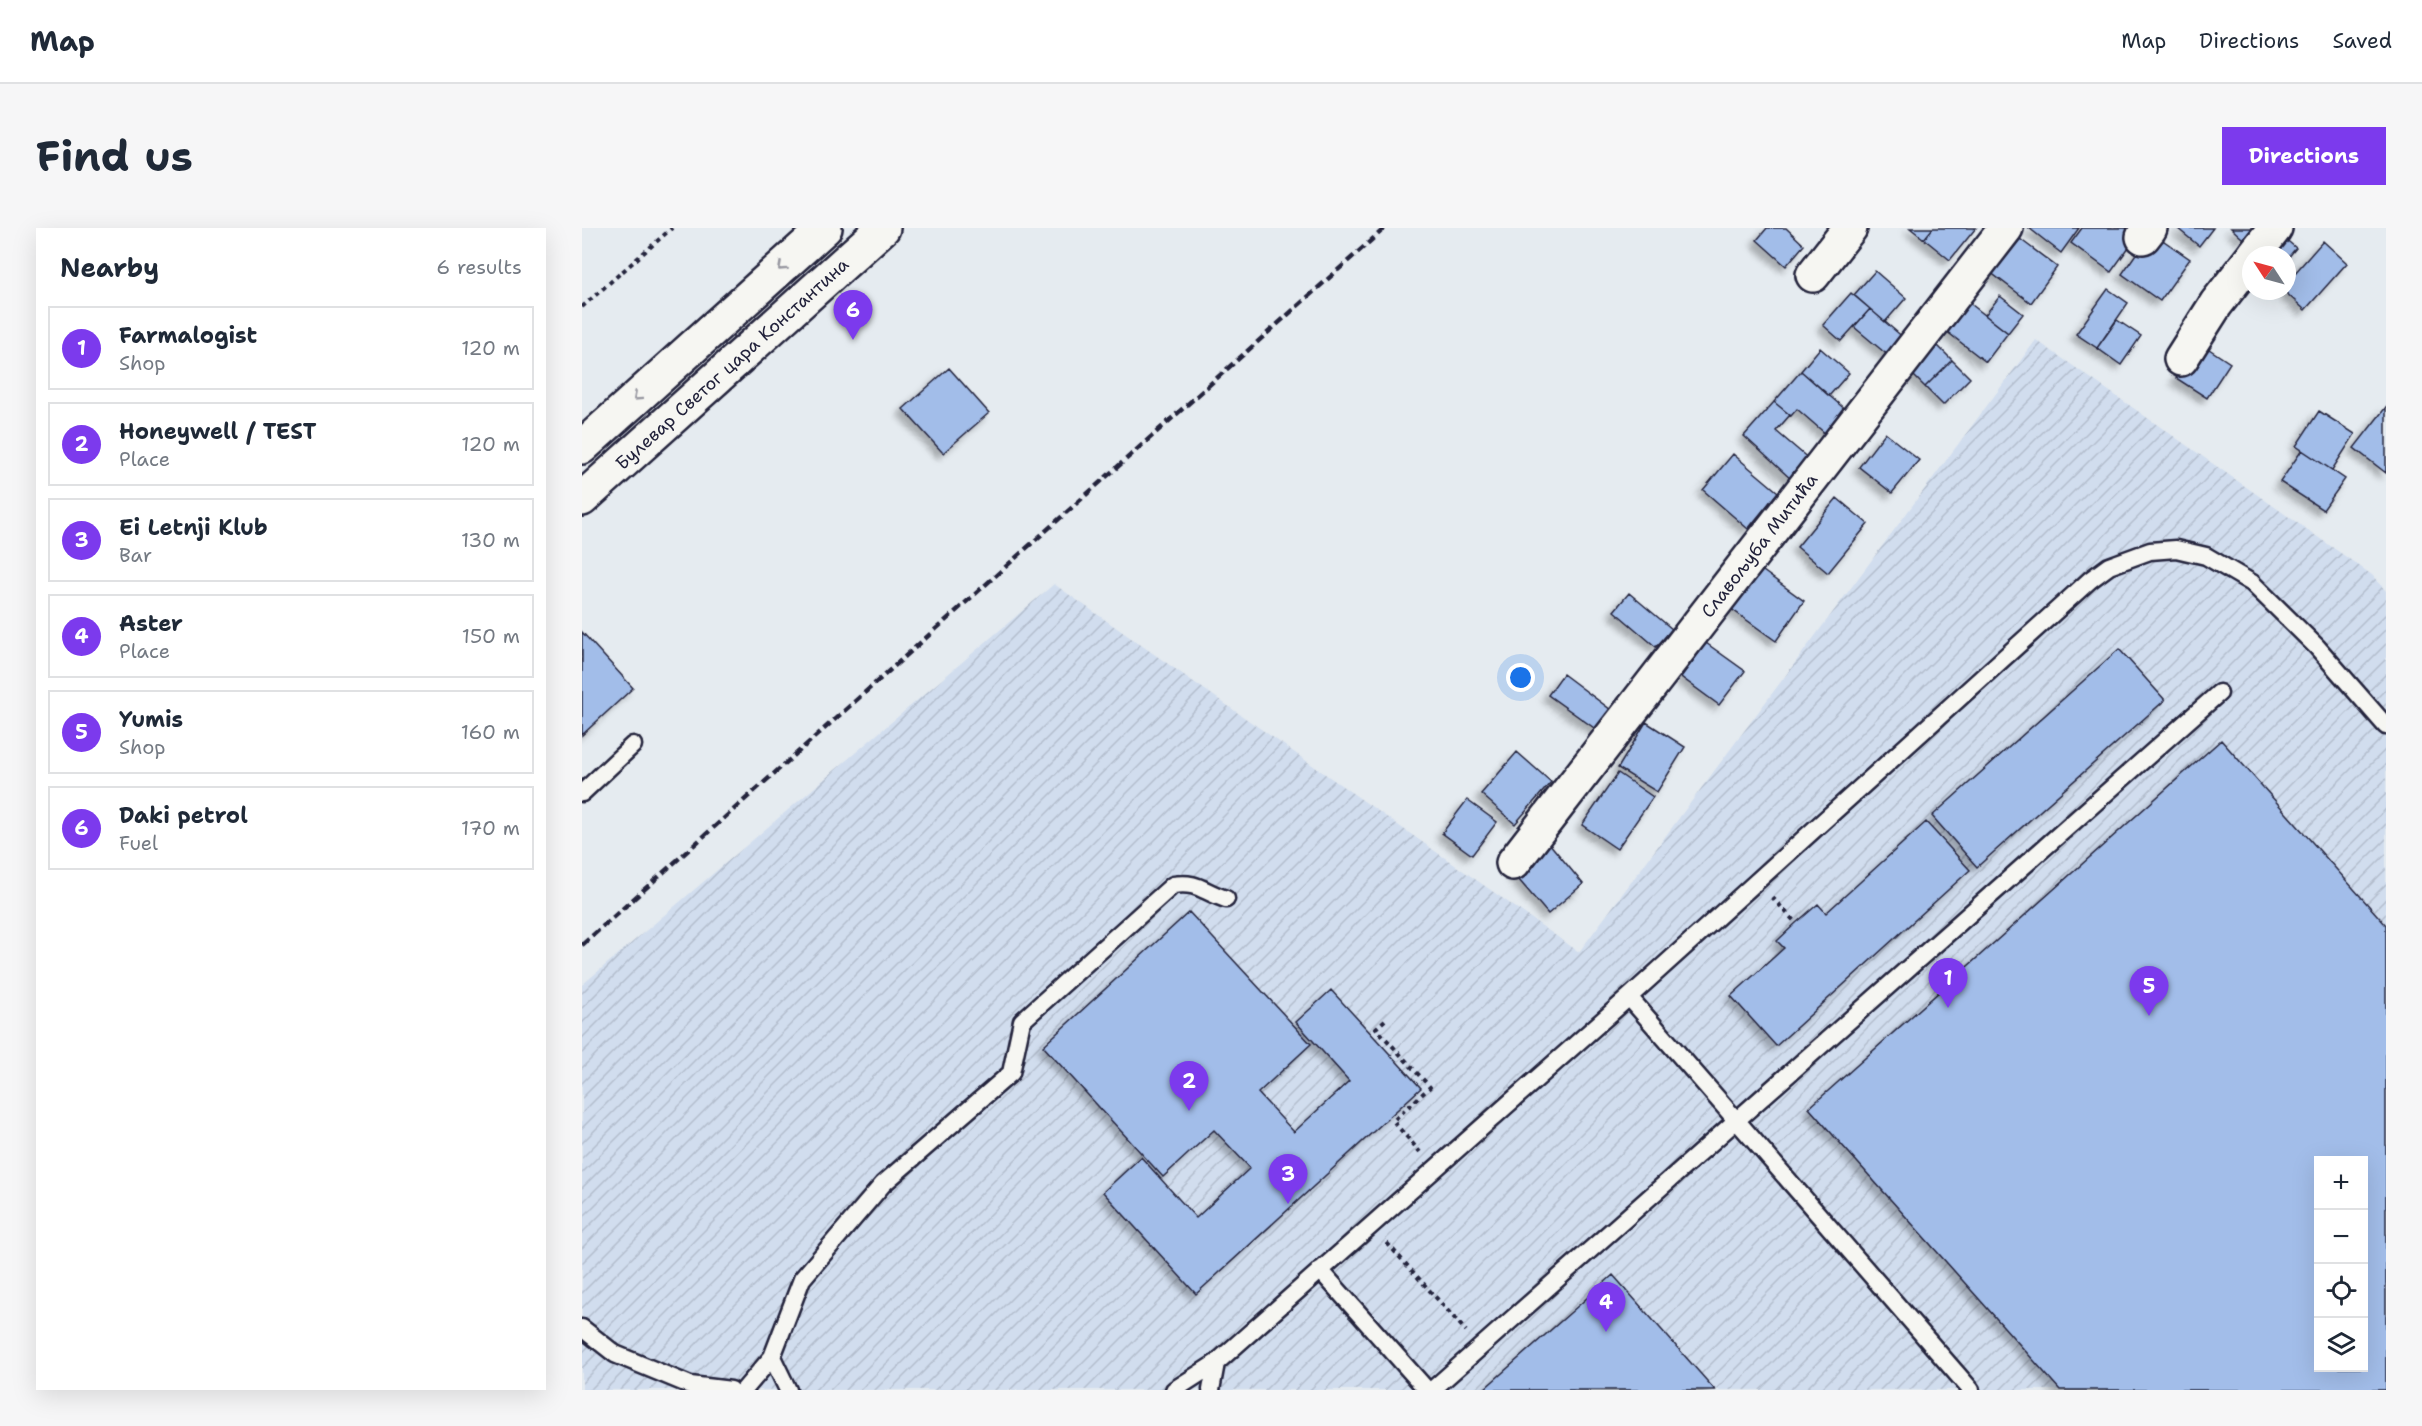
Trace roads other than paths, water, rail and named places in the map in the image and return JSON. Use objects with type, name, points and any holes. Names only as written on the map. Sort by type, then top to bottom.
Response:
[{"type":"street","points":[[582,447],[825,228]]},
{"type":"street","name":"Булевар Светог цара Константина","points":[[582,499],[883,228]]},
{"type":"street","points":[[1813,275],[1850,228]]},
{"type":"street","name":"Славољуба Митића","points":[[1514,863],[2006,228]]},
{"type":"street","points":[[2261,246],[2276,228]]},
{"type":"street","points":[[2181,359],[2216,304],[2242,271]]},
{"type":"lane","points":[[1174,1390],[1216,1363],[1370,1224],[1629,997],[2090,580],[2109,566],[2150,551],[2176,549],[2206,555],[2252,583],[2317,647],[2386,726]]},
{"type":"lane","points":[[1432,1390],[2219,693]]},
{"type":"lane","points":[[582,793],[633,745]]},
{"type":"lane","points":[[744,1390],[772,1357],[802,1279],[883,1184],[1011,1073],[1022,1021],[1173,885],[1187,883],[1197,885],[1208,893],[1226,899]]},
{"type":"lane","points":[[1629,997],[1971,1390]]},
{"type":"lane","points":[[1320,1270],[1427,1390]]},
{"type":"lane","points":[[582,1328],[615,1354],[690,1385],[731,1390]]},
{"type":"lane","points":[[772,1357],[788,1390]]},
{"type":"lane","points":[[1211,1390],[1216,1363]]},
{"type":"railway","points":[[582,945],[1385,228]]},
{"type":"place","name":"Daki petrol","points":[[853,340]]},
{"type":"place","name":"Farmalogist","points":[[1948,1008]]},
{"type":"place","name":"Yumis","points":[[2149,1016]]},
{"type":"place","name":"Honeywell / TEST","points":[[1189,1111]]},
{"type":"place","name":"Ei Letnji Klub","points":[[1288,1204]]},
{"type":"place","name":"Aster","points":[[1606,1332]]}]
